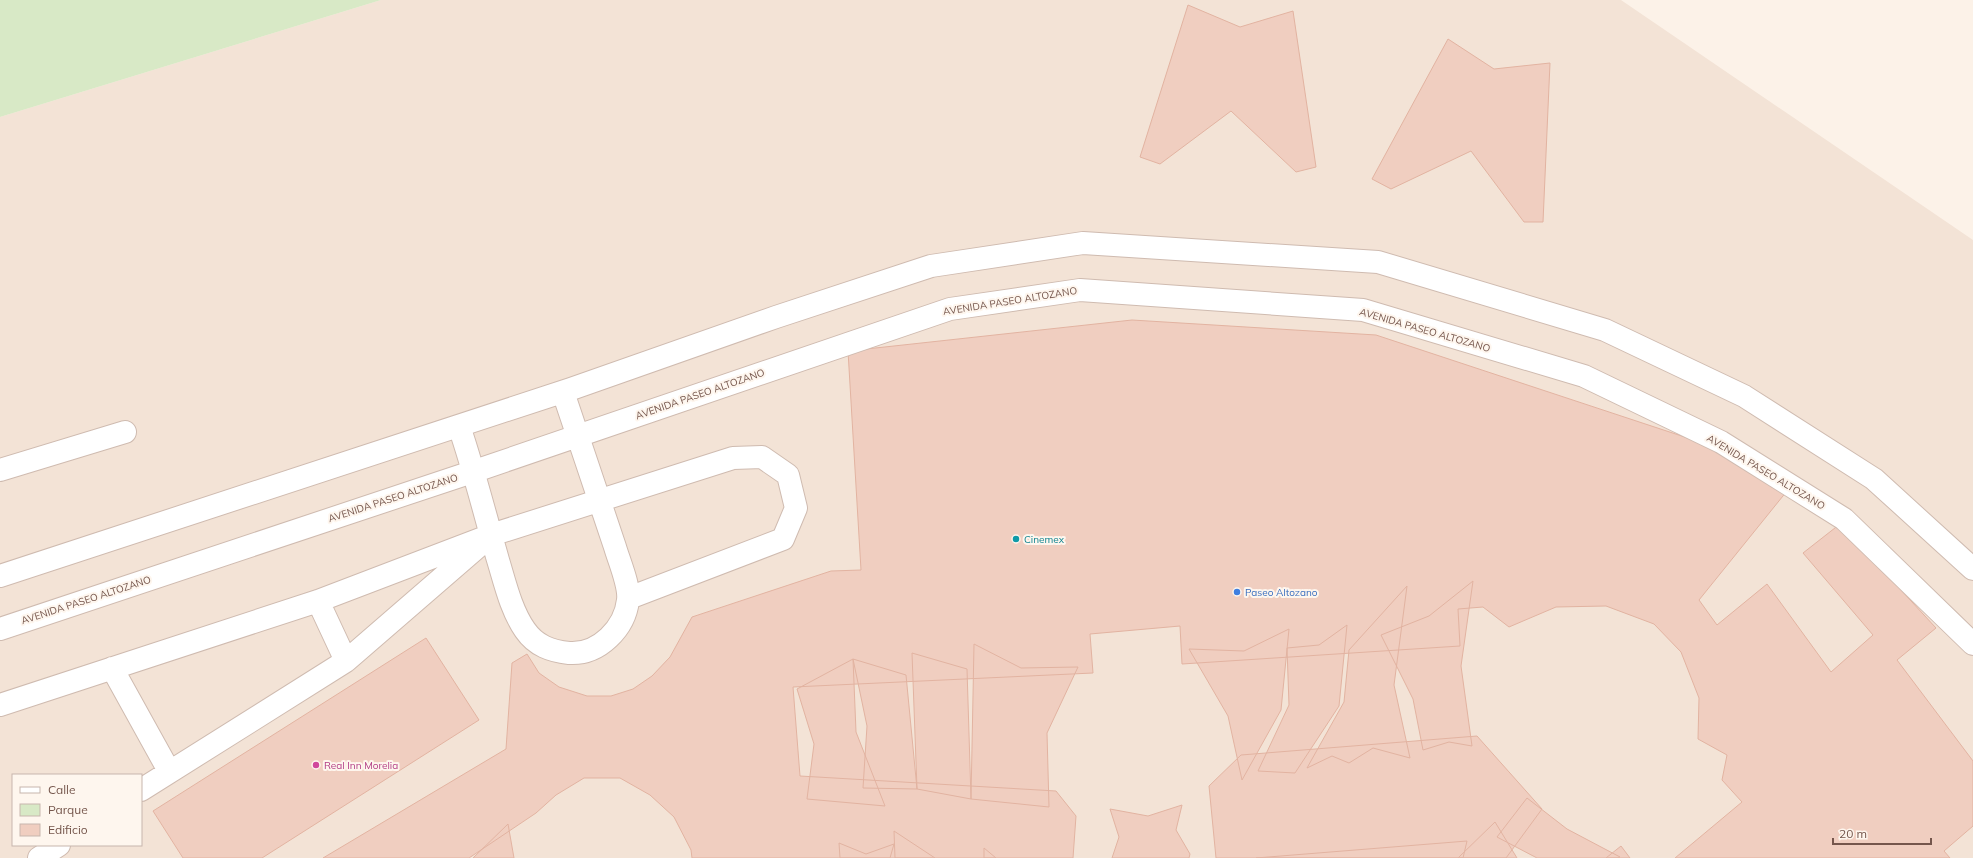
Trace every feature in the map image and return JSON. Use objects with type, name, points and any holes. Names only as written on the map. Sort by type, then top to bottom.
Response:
[{"type":"street","points":[[0,576],[563,392],[776,317],[931,266],[1083,243],[1378,262],[1605,330],[1744,396],[1874,479],[1973,569]]},
{"type":"street","name":"AVENIDA PASEO ALTOZANO","points":[[0,629],[475,471],[950,309],[1080,290],[1363,310],[1584,376],[1721,442],[1844,519],[1973,644]]},
{"type":"street","points":[[459,426],[475,471],[491,536],[508,590],[525,630],[536,643],[555,651],[576,653],[596,647],[613,635],[624,618],[629,598],[600,500],[563,392]]},
{"type":"street","points":[[0,470],[125,432]]},
{"type":"street","points":[[0,705],[318,601],[491,536],[733,458],[762,457],[788,476],[796,508],[783,539],[629,598]]},
{"type":"street","points":[[142,789],[346,661],[491,536]]},
{"type":"street","points":[[318,601],[346,661]]},
{"type":"street","points":[[112,668],[169,771]]},
{"type":"street","points":[[39,858],[57,846]]},
{"type":"shaded area","points":[[381,0],[1621,0],[1973,240],[1973,858],[0,858],[0,117]]},
{"type":"green space","points":[[0,0],[381,0],[0,117]]},
{"type":"building","points":[[1188,5],[1240,27],[1293,11],[1316,167],[1296,172],[1231,111],[1160,164],[1140,157]]},
{"type":"building","points":[[1448,39],[1494,69],[1550,63],[1543,222],[1524,222],[1471,151],[1391,189],[1372,179]]},
{"type":"building","name":"Paseo Altozano","points":[[1132,320],[1376,335],[1718,448],[1787,491],[1699,600],[1717,625],[1767,584],[1831,672],[1873,635],[1803,553],[1840,524],[1936,628],[1897,660],[1973,761],[1973,826],[1944,851],[1950,858],[1675,858],[1742,802],[1722,780],[1727,755],[1698,739],[1699,698],[1681,652],[1654,624],[1606,606],[1556,607],[1509,627],[1483,607],[1458,609],[1460,646],[1182,664],[1180,626],[1090,634],[1093,673],[793,687],[800,776],[1056,791],[1076,816],[1073,858],[692,858],[691,850],[674,817],[650,795],[620,778],[584,778],[556,795],[536,813],[469,858],[323,858],[506,749],[512,663],[527,654],[539,673],[559,687],[587,696],[611,696],[633,689],[652,676],[670,657],[692,617],[831,571],[861,570],[848,351]]},
{"type":"building","points":[[1473,581],[1461,666],[1472,746],[1449,742],[1423,750],[1413,699],[1381,635],[1429,616]]},
{"type":"building","points":[[1407,586],[1394,685],[1410,758],[1373,748],[1349,763],[1332,756],[1307,768],[1344,702],[1349,650]]},
{"type":"building","points":[[1347,625],[1339,706],[1295,773],[1258,771],[1289,705],[1287,648],[1319,645]]},
{"type":"building","points":[[1289,629],[1281,710],[1242,780],[1228,716],[1189,649],[1244,651]]},
{"type":"building","name":"Real Inn Morelia","points":[[426,638],[479,720],[262,858],[183,858],[153,811]]},
{"type":"building","points":[[974,644],[1021,668],[1078,667],[1047,733],[1049,807],[971,799]]},
{"type":"building","points":[[912,653],[967,669],[971,799],[917,789]]},
{"type":"building","points":[[853,659],[856,732],[885,806],[807,799],[814,744],[797,689]]},
{"type":"building","points":[[853,659],[906,675],[917,789],[863,788],[867,726]]},
{"type":"building","points":[[1477,736],[1542,809],[1506,858],[1216,858],[1209,786],[1241,755]]},
{"type":"building","points":[[1527,798],[1567,829],[1620,857],[1537,858],[1497,837]]},
{"type":"building","points":[[1182,805],[1176,830],[1190,854],[1189,858],[1112,858],[1119,837],[1110,809],[1148,816]]},
{"type":"building","points":[[1495,822],[1517,858],[1458,858]]},
{"type":"building","points":[[508,824],[514,858],[473,858]]},
{"type":"building","points":[[894,831],[935,858],[895,858]]},
{"type":"building","points":[[1467,841],[1463,858],[1256,858]]},
{"type":"building","points":[[839,843],[866,854],[894,844],[890,858],[840,858]]},
{"type":"building","points":[[1621,846],[1630,858],[1606,858]]},
{"type":"building","points":[[984,848],[996,858],[984,858]]},
{"type":"place","name":"Cinemex","points":[[1016,539]]},
{"type":"place","name":"Paseo Altozano","points":[[1237,592]]},
{"type":"place","name":"Real Inn Morelia","points":[[316,765]]}]
